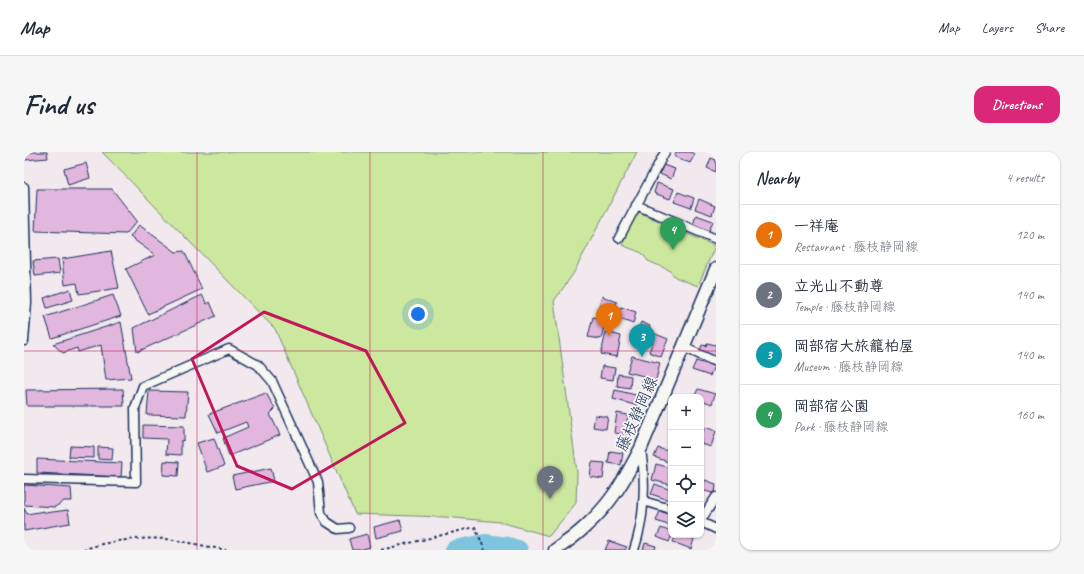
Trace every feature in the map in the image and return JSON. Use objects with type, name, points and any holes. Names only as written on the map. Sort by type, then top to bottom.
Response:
[{"type":"main road","name":"藤枝静岡線","points":[[556,549],[587,525],[615,494],[641,448],[683,347],[711,295],[716,269]]},
{"type":"street","points":[[619,238],[665,152]]},
{"type":"street","points":[[24,187],[27,303],[24,341]]},
{"type":"street","points":[[636,205],[716,240]]},
{"type":"street","points":[[683,347],[716,362]]},
{"type":"street","points":[[24,479],[136,482],[136,408],[143,386],[229,349],[258,365],[272,381],[318,482],[321,513],[327,522],[338,529],[350,528]]},
{"type":"street","points":[[634,550],[643,515],[644,468],[641,448]]},
{"type":"street","points":[[704,516],[716,497]]},
{"type":"street","points":[[643,501],[668,508]]},
{"type":"street","points":[[704,523],[716,529]]},
{"type":"path","points":[[382,550],[475,526],[485,550]]},
{"type":"path","points":[[84,550],[110,542],[154,538],[226,550]]},
{"type":"highlighted area","points":[[264,312],[366,351],[405,423],[292,489],[237,466],[192,359]]},
{"type":"green space","points":[[102,152],[637,152],[573,274],[554,301],[577,472],[576,503],[549,536],[500,522],[444,517],[355,514],[275,329]]},
{"type":"green space","points":[[636,211],[715,246],[698,286],[675,277],[669,270],[648,261],[642,253],[622,245]]},
{"type":"building","points":[[24,152],[47,152],[48,158],[25,160]]},
{"type":"building","points":[[676,152],[690,152],[695,154],[690,163],[674,156]]},
{"type":"building","points":[[711,158],[716,160],[716,172],[707,168]]},
{"type":"building","points":[[86,163],[90,178],[68,185],[64,169]]},
{"type":"building","points":[[663,165],[675,169],[671,179],[660,174]]},
{"type":"building","points":[[657,183],[674,189],[670,199],[654,193]]},
{"type":"building","points":[[37,189],[112,189],[137,221],[126,234],[35,231]]},
{"type":"building","points":[[678,192],[694,198],[691,208],[674,202]]},
{"type":"building","points":[[699,199],[715,206],[712,215],[695,209]]},
{"type":"building","points":[[696,215],[713,221],[709,231],[693,225]]},
{"type":"building","points":[[139,225],[176,252],[184,251],[202,289],[148,314],[126,269],[155,255],[130,237]]},
{"type":"building","points":[[111,251],[119,288],[79,294],[77,283],[65,285],[62,259]]},
{"type":"building","points":[[58,259],[60,273],[35,276],[33,261]]},
{"type":"building","points":[[70,289],[73,300],[47,308],[44,298]]},
{"type":"building","points":[[113,295],[121,316],[52,338],[45,317]]},
{"type":"building","points":[[202,295],[207,304],[210,302],[216,316],[137,352],[134,328]]},
{"type":"building","points":[[602,296],[617,302],[614,310],[599,305]]},
{"type":"building","points":[[621,307],[636,312],[633,324],[617,318]]},
{"type":"building","points":[[593,317],[606,319],[601,339],[588,337]]},
{"type":"building","points":[[121,322],[131,378],[106,380],[101,345],[78,352],[77,348],[63,353],[53,344]]},
{"type":"building","points":[[641,322],[650,326],[645,336],[637,332]]},
{"type":"building","points":[[606,332],[621,336],[617,357],[601,354]]},
{"type":"building","points":[[653,333],[668,339],[661,357],[649,352],[653,341],[650,340]]},
{"type":"building","points":[[707,343],[716,345],[716,357],[700,351],[702,345],[706,346]]},
{"type":"building","points":[[632,356],[660,363],[654,388],[641,385],[644,376],[627,372]]},
{"type":"building","points":[[696,361],[714,366],[710,376],[692,370]]},
{"type":"building","points":[[602,366],[615,368],[613,380],[600,378]]},
{"type":"building","points":[[618,374],[631,376],[630,388],[617,386]]},
{"type":"building","points":[[123,389],[124,406],[27,406],[26,390]]},
{"type":"building","points":[[698,389],[715,394],[712,404],[704,401],[704,394],[696,394]]},
{"type":"building","points":[[615,390],[640,396],[638,406],[613,399]]},
{"type":"building","points":[[149,391],[188,392],[186,416],[147,415]]},
{"type":"building","points":[[266,393],[275,409],[270,414],[280,435],[229,456],[223,438],[248,427],[246,422],[218,433],[209,414]]},
{"type":"building","points":[[617,413],[628,415],[627,422],[633,423],[631,435],[614,433]]},
{"type":"building","points":[[595,415],[608,417],[606,429],[593,427]]},
{"type":"building","points":[[143,425],[184,426],[184,440],[181,441],[181,455],[166,454],[167,439],[143,438]]},
{"type":"building","points":[[705,427],[716,431],[711,447],[704,445]]},
{"type":"building","points":[[214,438],[224,466],[207,472],[197,443]]},
{"type":"building","points":[[70,446],[94,447],[94,458],[69,457]]},
{"type":"building","points":[[98,447],[113,448],[112,460],[98,459]]},
{"type":"building","points":[[658,448],[668,451],[668,462],[654,457]]},
{"type":"building","points":[[610,451],[623,453],[621,465],[608,463]]},
{"type":"building","points":[[37,459],[122,463],[121,477],[37,473]]},
{"type":"building","points":[[164,461],[179,462],[178,476],[163,475]]},
{"type":"building","points":[[592,462],[605,463],[603,479],[590,477]]},
{"type":"building","points":[[656,464],[668,467],[668,484],[652,480]]},
{"type":"building","points":[[271,468],[274,481],[235,489],[232,476]]},
{"type":"building","points":[[705,480],[716,484],[715,494],[704,491]]},
{"type":"building","points":[[655,484],[668,489],[668,500],[651,494]]},
{"type":"building","points":[[24,485],[71,488],[72,501],[64,501],[55,507],[24,505]]},
{"type":"building","points":[[24,508],[27,514],[44,511],[45,513],[68,510],[70,523],[24,531]]},
{"type":"building","points":[[660,511],[668,514],[668,525],[656,521]]},
{"type":"building","points":[[400,520],[403,531],[376,538],[374,527]]},
{"type":"building","points":[[661,528],[668,531],[668,538],[671,538],[669,542],[657,537]]},
{"type":"building","points":[[367,534],[370,547],[352,550],[349,539]]},
{"type":"building","points":[[675,538],[694,539],[691,549],[673,542]]},
{"type":"building","points":[[609,541],[627,547],[625,550],[605,550]]},
{"type":"building","points":[[645,543],[656,546],[655,550],[643,550]]},
{"type":"waterway","points":[[455,550],[485,544],[518,550]]},
{"type":"place","name":"岡部宿公園","points":[[673,250]]},
{"type":"place","name":"一祥庵","points":[[609,336]]},
{"type":"place","name":"岡部宿大旅籠柏屋","points":[[642,357]]},
{"type":"place","name":"立光山不動尊","points":[[550,499]]}]
